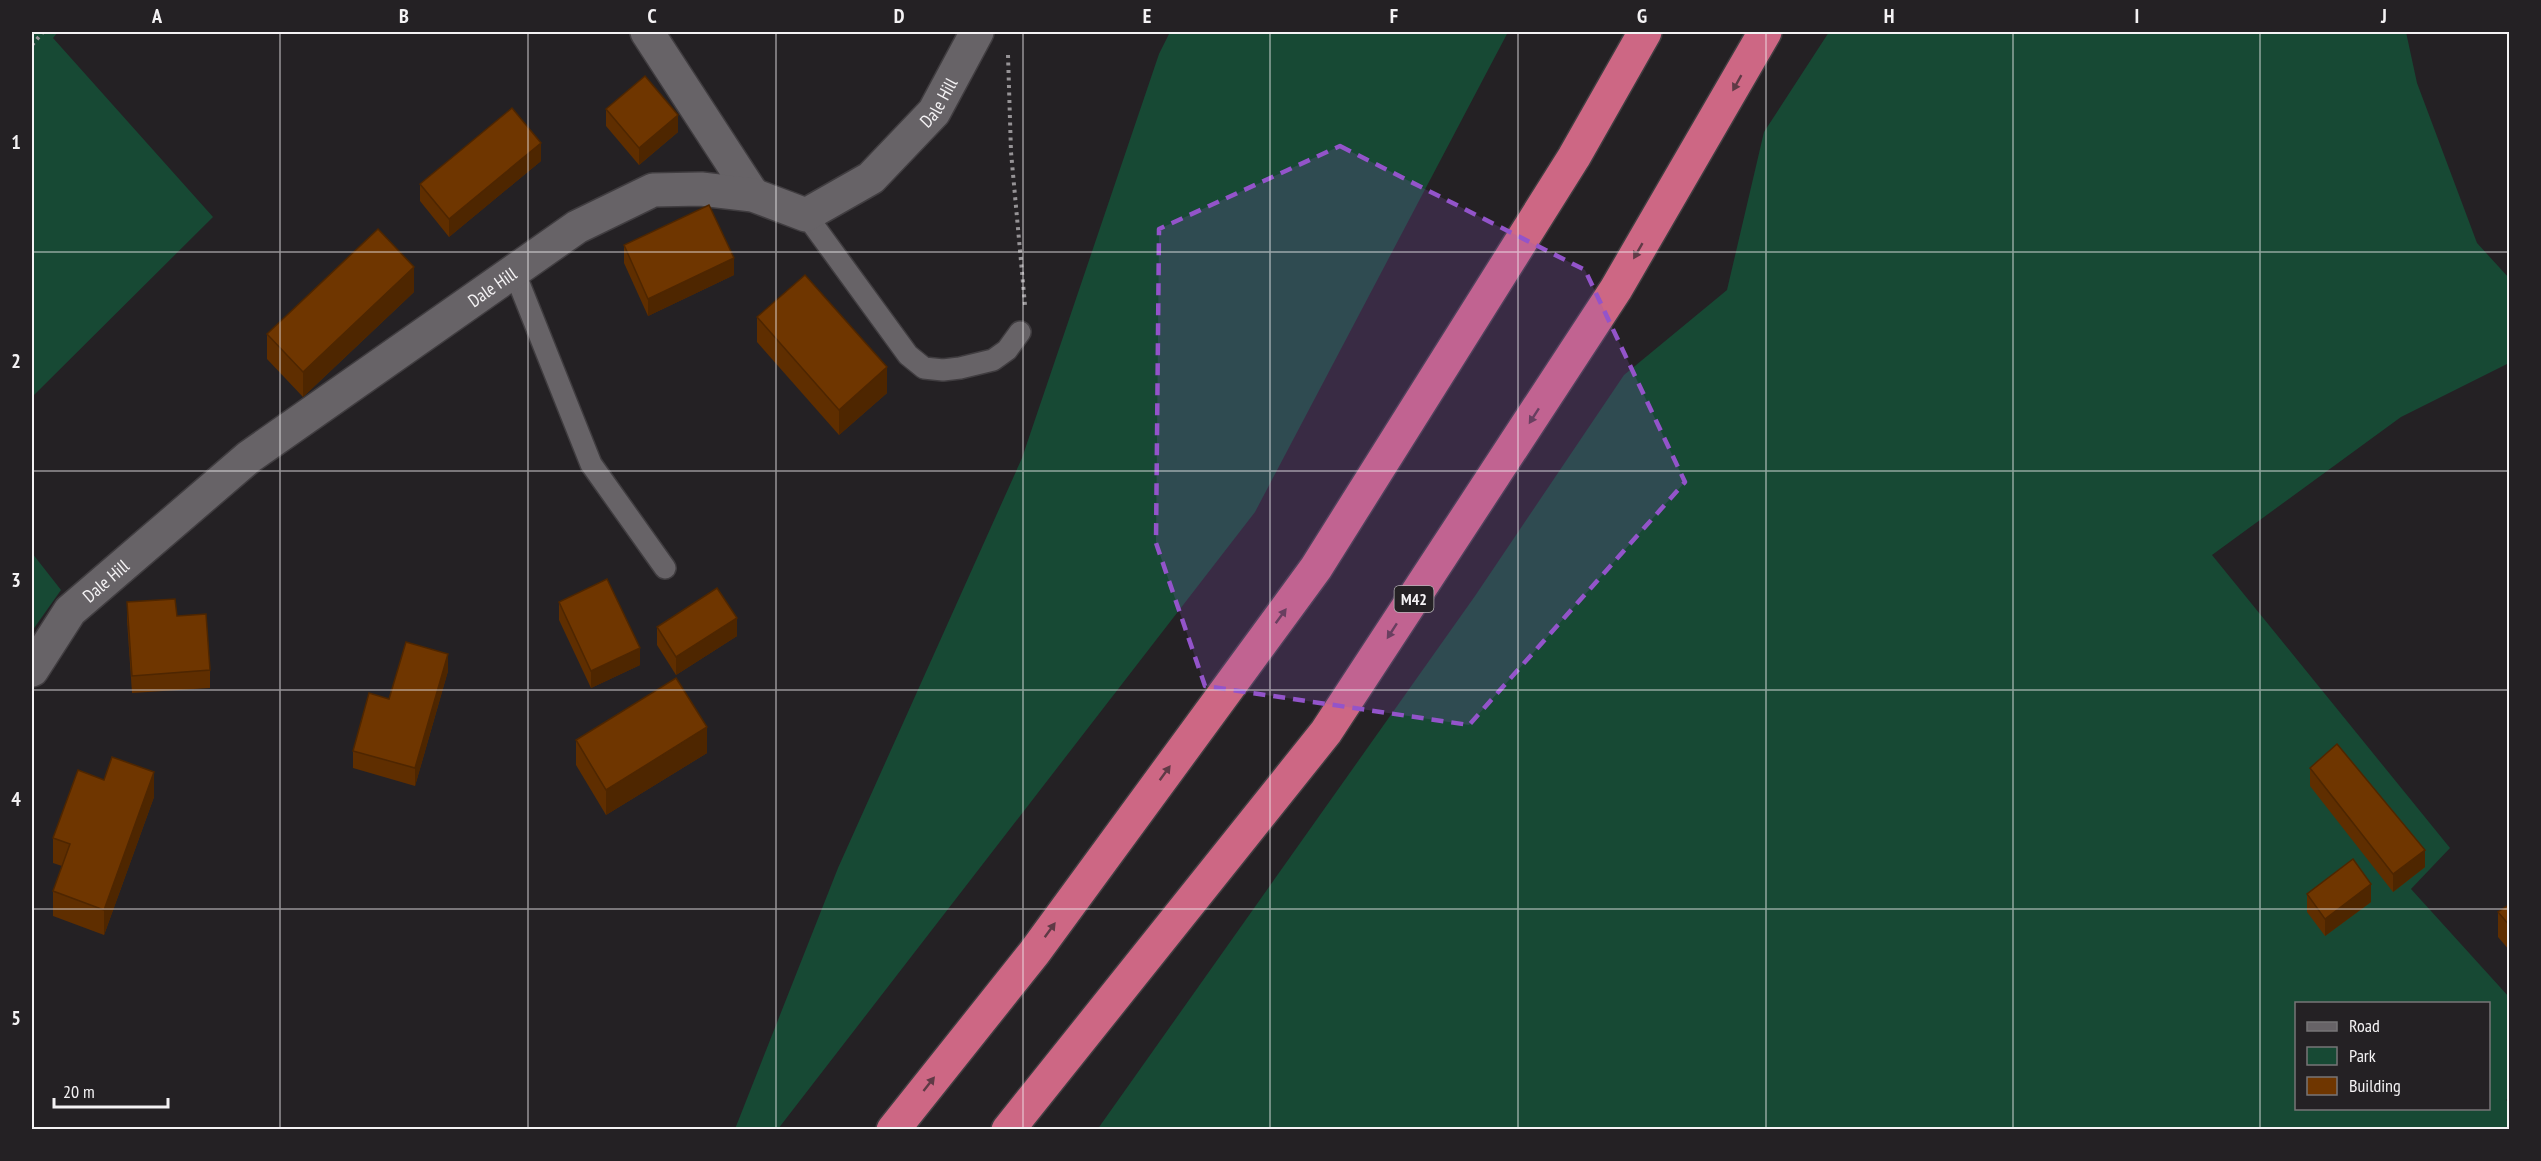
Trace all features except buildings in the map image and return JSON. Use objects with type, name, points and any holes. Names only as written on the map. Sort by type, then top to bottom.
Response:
[{"type":"highway","points":[[893,1130],[1034,952],[1316,568],[1568,167],[1645,32]]},
{"type":"highway","name":"M42","points":[[1008,1130],[1326,732],[1616,289],[1765,32]]},
{"type":"street","points":[[648,32],[753,195]]},
{"type":"street","name":"Dale Hill","points":[[32,670],[70,611],[249,457],[577,227],[653,190],[700,189],[753,195],[806,215],[871,177],[934,112],[976,32]]},
{"type":"lane","points":[[806,215],[908,355],[924,368],[943,370],[993,360],[1007,350],[1020,332]]},
{"type":"lane","points":[[514,271],[591,464],[665,568]]},
{"type":"path","points":[[32,45],[43,32]]},
{"type":"path","points":[[976,32],[1007,46],[1011,152],[1025,302],[1020,332]]},
{"type":"highlighted area","points":[[1340,146],[1585,270],[1685,482],[1469,725],[1205,686],[1156,543],[1159,229]]},
{"type":"green space","points":[[32,32],[58,32],[53,38],[213,217],[32,397]]},
{"type":"green space","points":[[1170,32],[1508,32],[1255,512],[778,1129],[735,1129],[838,868],[1022,458],[1159,54]]},
{"type":"green space","points":[[1829,32],[2406,32],[2417,83],[2477,243],[2509,278],[2509,363],[2401,417],[2212,555],[2450,848],[2411,889],[2509,997],[2510,1096],[2506,1100],[2509,1103],[2509,1129],[1097,1130],[1475,596],[1624,375],[1727,290],[1764,132]]},
{"type":"green space","points":[[32,553],[61,590],[32,631]]}]
